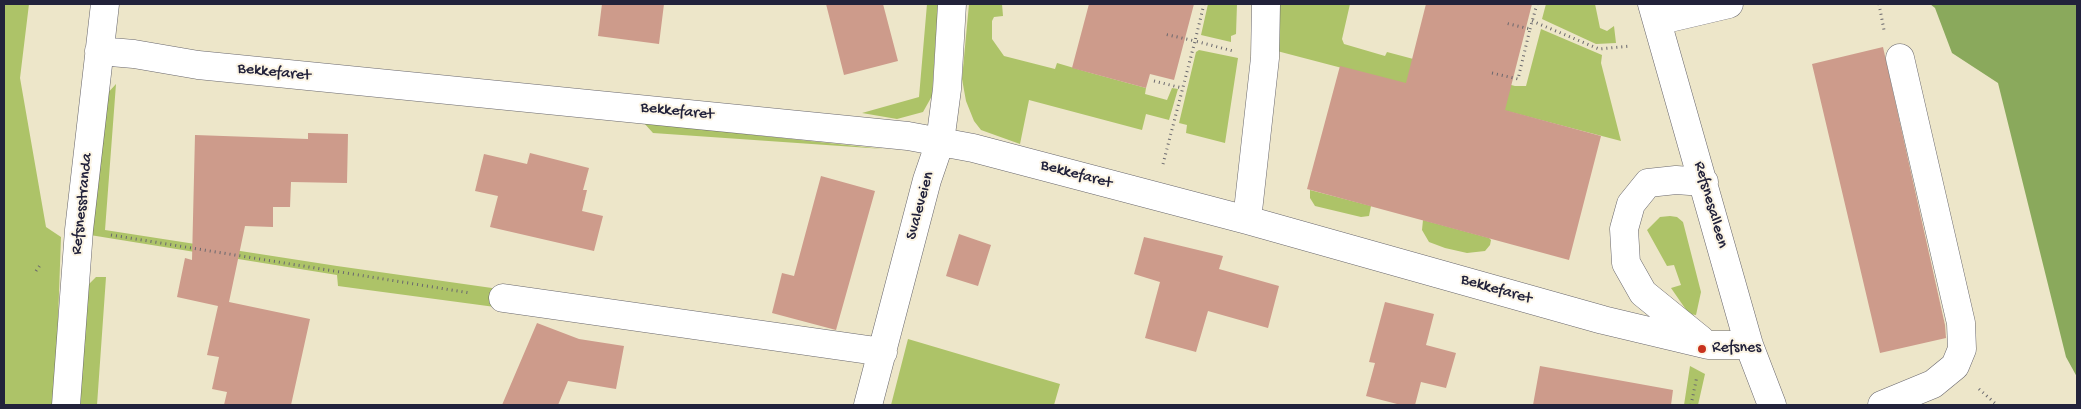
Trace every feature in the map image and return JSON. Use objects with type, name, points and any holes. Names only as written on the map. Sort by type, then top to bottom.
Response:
[{"type":"street","name":"Refsnesstranda","points":[[66,405],[80,230],[105,4]]},
{"type":"street","name":"Svaleveien","points":[[868,405],[927,180],[940,142],[947,89],[952,4]]},
{"type":"street","points":[[1247,220],[1265,58],[1266,4]]},
{"type":"street","points":[[1655,12],[1729,4]]},
{"type":"street","name":"Refsnesalleen","points":[[1655,12],[1749,345],[1772,405]]},
{"type":"street","name":"Bekkefaret","points":[[99,51],[134,54],[198,65],[908,136],[973,148],[1247,220],[1602,320],[1708,345],[1749,345]]},
{"type":"street","points":[[1882,405],[1933,384],[1955,366],[1962,349],[1961,322],[1900,58]]},
{"type":"street","points":[[1704,182],[1676,180],[1648,183],[1631,204],[1624,229],[1626,263],[1643,293],[1708,345]]},
{"type":"street","points":[[503,298],[883,352]]},
{"type":"path","points":[[1155,196],[1204,4]]},
{"type":"path","points":[[1492,73],[1518,80],[1537,4]]},
{"type":"path","points":[[1532,21],[1599,49],[1630,46]]},
{"type":"path","points":[[1505,23],[1530,29]]},
{"type":"path","points":[[1164,34],[1265,58]]},
{"type":"path","points":[[1154,81],[1182,88]]},
{"type":"path","points":[[80,230],[503,298]]},
{"type":"path","points":[[36,271],[42,263]]},
{"type":"green space","points":[[4,4],[29,4],[20,78],[46,227],[61,237],[55,405],[4,405]]},
{"type":"green space","points":[[927,4],[938,4],[932,96],[923,112],[897,119],[862,113],[919,97]]},
{"type":"green space","points":[[969,4],[1002,4],[1003,16],[994,17],[992,21],[992,39],[1004,56],[1055,69],[1057,63],[1146,88],[1145,94],[1167,100],[1172,88],[1178,89],[1169,120],[1146,114],[1142,130],[1029,100],[1020,144],[981,130],[974,121],[966,101],[962,79]]},
{"type":"green space","points":[[1208,4],[1237,4],[1236,34],[1231,36],[1231,42],[1201,35]]},
{"type":"green space","points":[[1279,4],[1350,4],[1342,39],[1344,44],[1385,56],[1387,52],[1515,86],[1526,86],[1541,29],[1602,55],[1601,63],[1621,141],[1277,51]]},
{"type":"green space","points":[[1546,4],[1595,4],[1600,28],[1607,31],[1614,26],[1616,43],[1596,44],[1542,19]]},
{"type":"green space","points":[[1930,4],[2077,4],[2077,377],[2066,357],[1998,83],[1952,53],[1935,8]]},
{"type":"green space","points":[[1199,50],[1238,58],[1225,143],[1186,133],[1187,125],[1179,123],[1196,52]]},
{"type":"green space","points":[[116,84],[105,230],[337,266],[661,312],[652,328],[338,286],[337,275],[90,235],[105,96]]},
{"type":"green space","points":[[644,123],[884,149],[653,133]]},
{"type":"green space","points":[[1310,190],[1371,206],[1369,216],[1361,217],[1315,206],[1310,198]]},
{"type":"green space","points":[[1660,217],[1677,217],[1683,222],[1701,292],[1696,315],[1689,314],[1671,288],[1681,285],[1674,265],[1667,266],[1647,230]]},
{"type":"green space","points":[[1423,220],[1489,238],[1491,240],[1490,245],[1485,251],[1467,253],[1445,248],[1429,242],[1422,230]]},
{"type":"green space","points":[[96,277],[106,277],[97,405],[78,405],[83,290]]},
{"type":"green space","points":[[908,339],[1060,384],[1054,405],[891,405]]},
{"type":"green space","points":[[1690,366],[1705,374],[1698,405],[1684,405]]},
{"type":"building","points":[[602,4],[664,4],[659,44],[598,36]]},
{"type":"building","points":[[826,4],[883,4],[898,61],[844,75]]},
{"type":"building","points":[[1089,4],[1194,4],[1174,80],[1150,74],[1146,88],[1072,68]]},
{"type":"building","points":[[1426,4],[1532,4],[1505,110],[1601,136],[1569,260],[1307,189],[1340,66],[1406,83]]},
{"type":"building","points":[[1883,47],[1945,325],[1946,338],[1880,353],[1812,64]]},
{"type":"building","points":[[308,133],[348,134],[347,183],[291,182],[290,207],[273,207],[273,227],[245,226],[229,302],[310,319],[291,405],[224,405],[227,392],[212,389],[219,357],[207,355],[218,306],[177,297],[185,258],[192,260],[195,135],[308,139]]},
{"type":"building","points":[[530,153],[589,168],[583,190],[587,190],[582,211],[603,216],[594,251],[490,227],[498,196],[475,191],[484,154],[527,164]]},
{"type":"building","points":[[821,176],[875,191],[836,330],[772,313],[782,273],[794,276]]},
{"type":"building","points":[[959,234],[991,245],[978,286],[946,276]]},
{"type":"building","points":[[1144,237],[1223,256],[1219,269],[1279,286],[1268,328],[1208,311],[1196,352],[1145,338],[1160,282],[1134,274]]},
{"type":"building","points":[[1385,302],[1434,314],[1426,345],[1456,353],[1446,388],[1421,382],[1415,405],[1401,405],[1366,396],[1375,363],[1369,362]]},
{"type":"building","points":[[537,323],[579,339],[624,346],[616,389],[568,381],[558,405],[502,405]]},
{"type":"building","points":[[1540,366],[1673,390],[1671,405],[1533,405]]},
{"type":"place","name":"Refsnes","points":[[1702,349]]}]
